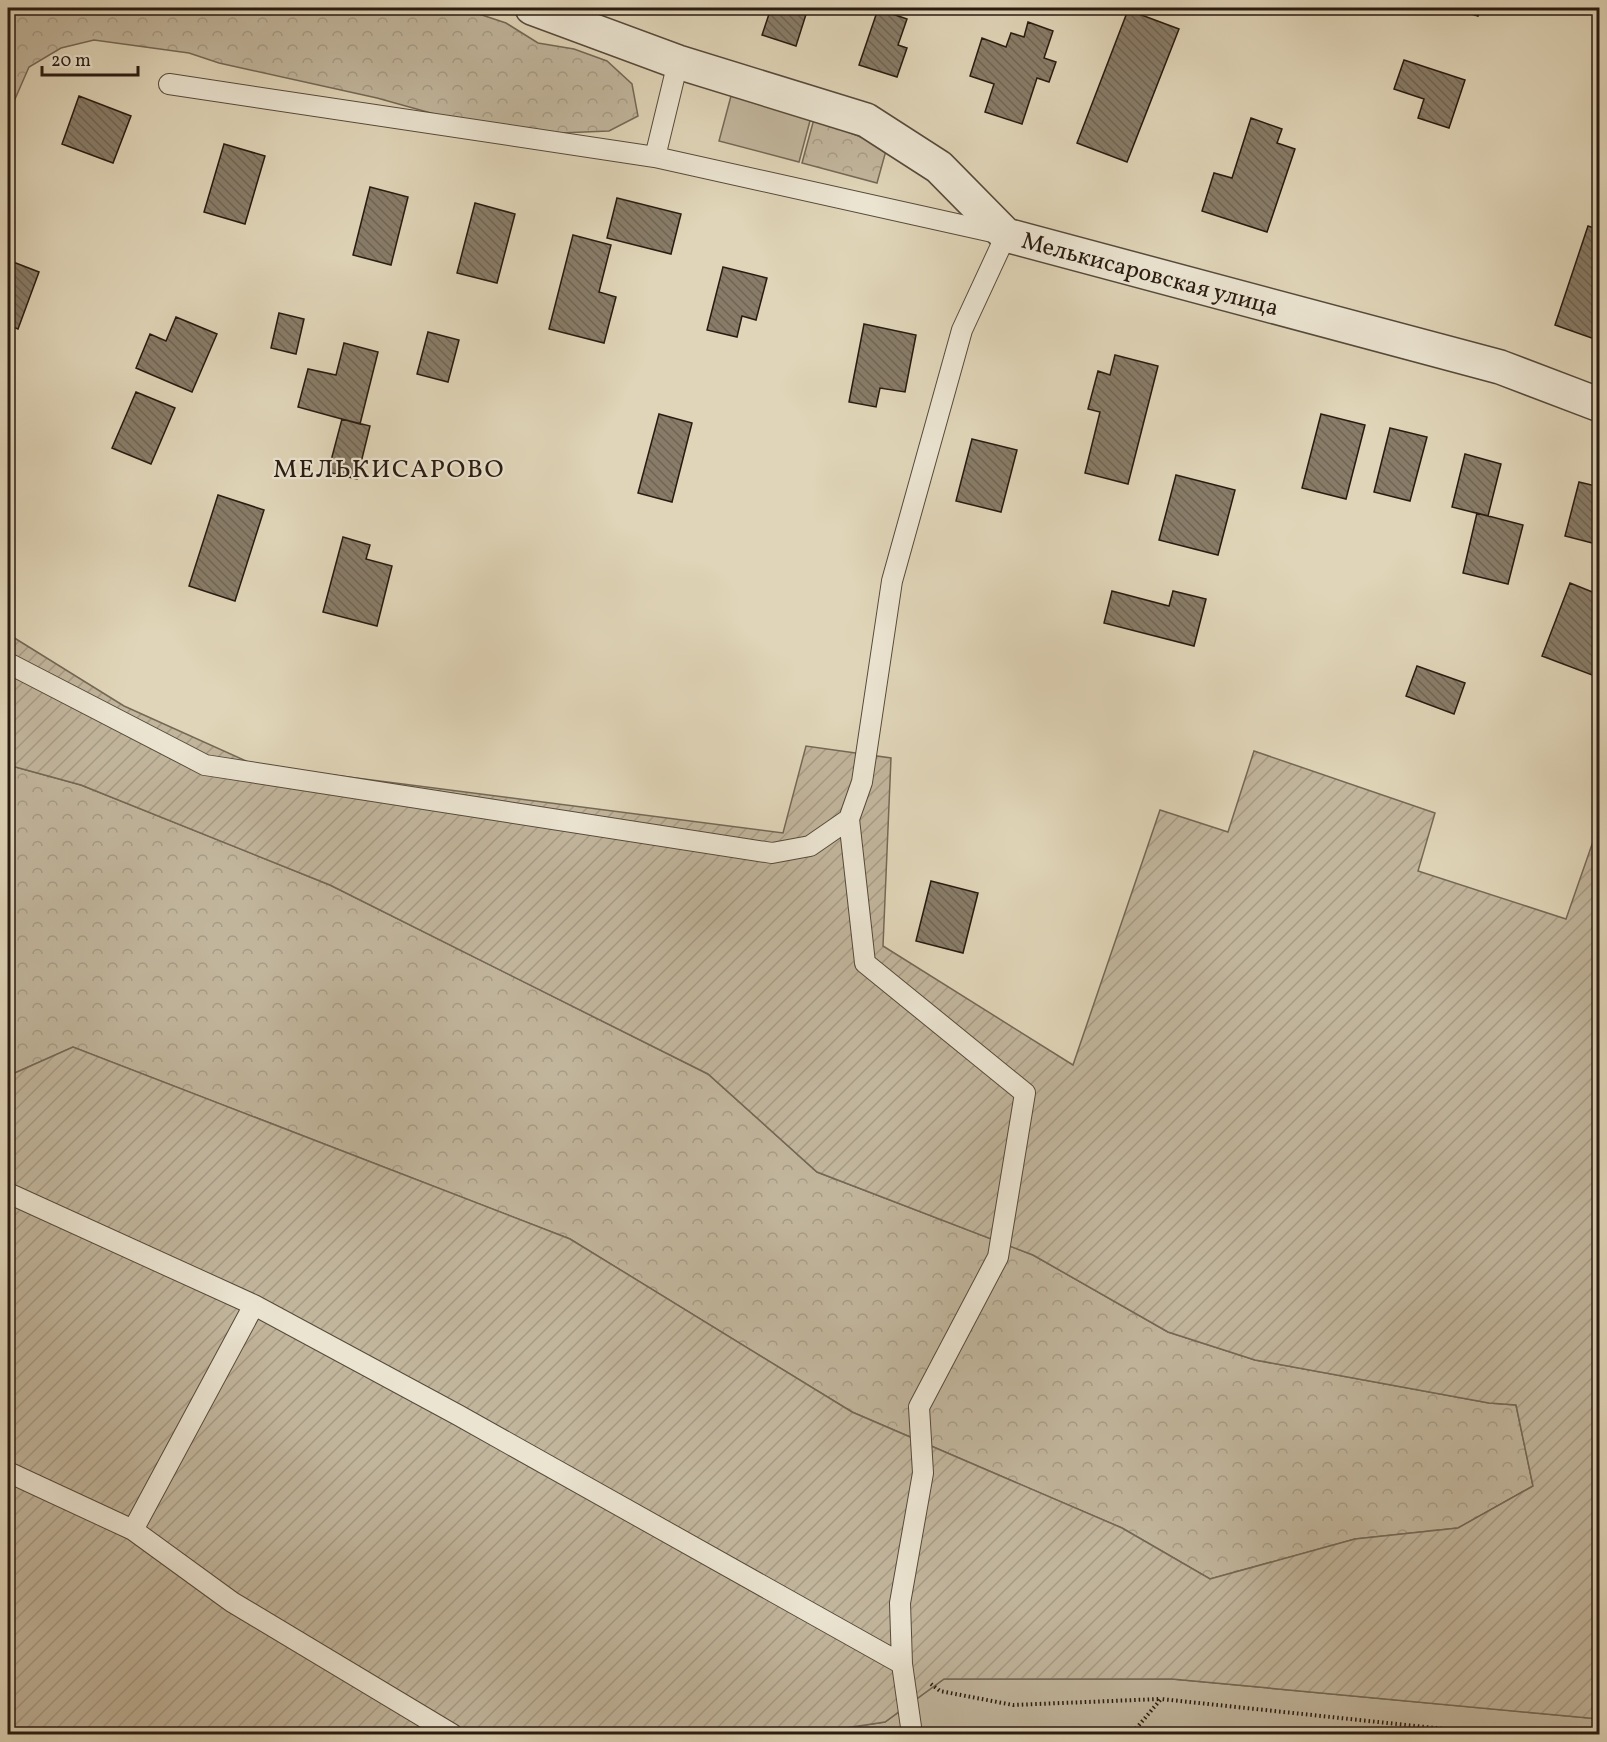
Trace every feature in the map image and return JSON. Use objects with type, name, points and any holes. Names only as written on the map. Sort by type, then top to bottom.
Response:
[{"type":"street","name":"Мелькисаровская улица","points":[[532,8],[678,62],[866,120],[939,167],[1006,235],[1500,367],[1599,405]]},
{"type":"lane","points":[[655,157],[678,62]]},
{"type":"lane","points":[[169,84],[655,157],[1006,235],[962,330],[892,581],[862,782],[849,819],[865,963],[1025,1094],[998,1257],[919,1407],[922,1473],[900,1603],[902,1664],[912,1734]]},
{"type":"lane","points":[[8,663],[205,765],[772,853],[810,846],[849,819]]},
{"type":"lane","points":[[8,1193],[254,1305],[469,1421],[902,1664]]},
{"type":"lane","points":[[133,1530],[254,1305]]},
{"type":"lane","points":[[8,1472],[133,1530],[232,1602],[452,1734]]},
{"type":"path","points":[[902,1664],[940,1690],[1013,1705],[1161,1699],[1463,1731],[1565,1734]]},
{"type":"path","points":[[1124,1734],[1134,1731],[1161,1699]]},
{"type":"green space","points":[[8,8],[461,8],[506,23],[538,43],[574,49],[607,61],[632,84],[638,116],[609,131],[510,135],[377,98],[219,63],[189,53],[94,40],[61,48],[29,67],[8,115]]},
{"type":"green space","points":[[731,96],[811,117],[799,162],[719,141]]},
{"type":"green space","points":[[814,119],[887,147],[877,183],[802,163]]},
{"type":"green space","points":[[8,634],[124,706],[255,765],[783,833],[806,746],[891,758],[883,946],[1073,1065],[1160,810],[1228,832],[1254,751],[1435,813],[1418,871],[1566,919],[1597,830],[1599,831],[1599,1719],[1172,1679],[944,1679],[885,1722],[806,1734],[8,1734],[8,1076],[73,1047],[570,1239],[852,1412],[1122,1528],[1210,1579],[1355,1539],[1458,1528],[1533,1486],[1516,1405],[1489,1403],[1255,1360],[1168,1332],[1033,1255],[817,1172],[708,1074],[330,885],[81,785],[8,765]]},
{"type":"green space","points":[[8,765],[81,785],[330,885],[708,1074],[817,1172],[1033,1255],[1168,1332],[1255,1360],[1489,1403],[1516,1405],[1533,1486],[1458,1528],[1355,1539],[1210,1579],[1122,1528],[852,1412],[570,1239],[73,1047],[8,1076]]},
{"type":"green space","points":[[944,1679],[1172,1679],[1600,1719],[1599,1734],[806,1734],[885,1722]]},
{"type":"building","points":[[771,8],[808,8],[796,46],[762,35]]},
{"type":"building","points":[[1452,8],[1481,8],[1478,16]]},
{"type":"building","points":[[878,9],[907,19],[898,45],[907,48],[897,77],[859,65]]},
{"type":"building","points":[[1128,10],[1179,29],[1127,162],[1077,143]]},
{"type":"building","points":[[1028,22],[1053,31],[1044,58],[1056,62],[1049,82],[1037,78],[1022,124],[985,112],[994,84],[970,76],[982,38],[1006,47],[1011,33],[1024,37]]},
{"type":"building","points":[[1404,60],[1465,80],[1449,128],[1418,118],[1424,99],[1394,89]]},
{"type":"building","points":[[79,96],[131,116],[113,163],[62,144]]},
{"type":"building","points":[[1251,118],[1282,129],[1277,143],[1295,149],[1267,232],[1202,211],[1214,173],[1232,178]]},
{"type":"building","points":[[224,144],[265,156],[245,224],[204,212]]},
{"type":"building","points":[[370,187],[408,197],[391,265],[353,255]]},
{"type":"building","points":[[617,198],[681,214],[671,254],[607,238]]},
{"type":"building","points":[[475,203],[515,214],[497,283],[457,273]]},
{"type":"building","points":[[1588,226],[1600,230],[1600,341],[1555,325]]},
{"type":"building","points":[[573,235],[611,245],[599,292],[616,297],[604,343],[549,329]]},
{"type":"building","points":[[8,260],[39,272],[18,329],[8,325]]},
{"type":"building","points":[[723,267],[767,278],[756,320],[742,316],[737,337],[707,330]]},
{"type":"building","points":[[279,313],[304,319],[296,354],[271,348]]},
{"type":"building","points":[[176,317],[217,334],[192,392],[136,368],[150,334],[166,341]]},
{"type":"building","points":[[864,324],[916,335],[905,392],[880,388],[876,407],[849,402]]},
{"type":"building","points":[[428,332],[459,340],[448,382],[417,374]]},
{"type":"building","points":[[344,343],[378,352],[360,424],[298,407],[308,369],[336,375]]},
{"type":"building","points":[[1115,355],[1158,366],[1128,484],[1085,473],[1100,412],[1088,409],[1098,371],[1110,375]]},
{"type":"building","points":[[136,392],[175,408],[151,464],[112,448]]},
{"type":"building","points":[[659,414],[692,423],[672,502],[638,493]]},
{"type":"building","points":[[1321,414],[1365,425],[1346,499],[1302,488]]},
{"type":"building","points":[[342,419],[370,426],[357,479],[328,472]]},
{"type":"building","points":[[1390,428],[1427,437],[1410,501],[1374,492]]},
{"type":"building","points":[[972,439],[1017,450],[1001,512],[956,501]]},
{"type":"building","points":[[1465,454],[1501,464],[1488,516],[1452,507]]},
{"type":"building","points":[[1176,475],[1235,490],[1218,555],[1159,540]]},
{"type":"building","points":[[1579,482],[1600,487],[1600,545],[1565,536]]},
{"type":"building","points":[[218,495],[264,510],[235,601],[189,586]]},
{"type":"building","points":[[1477,513],[1523,525],[1508,584],[1463,573]]},
{"type":"building","points":[[343,537],[370,545],[366,559],[392,566],[377,626],[323,612]]},
{"type":"building","points":[[1570,583],[1600,595],[1600,678],[1542,656]]},
{"type":"building","points":[[1112,591],[1169,606],[1173,591],[1206,599],[1194,646],[1104,623]]},
{"type":"building","points":[[1417,666],[1465,683],[1454,714],[1406,696]]},
{"type":"building","points":[[931,881],[978,893],[963,953],[916,941]]},
{"type":"district","name":"МЕЛЬКИСАРОВО","points":[[389,468]]}]
